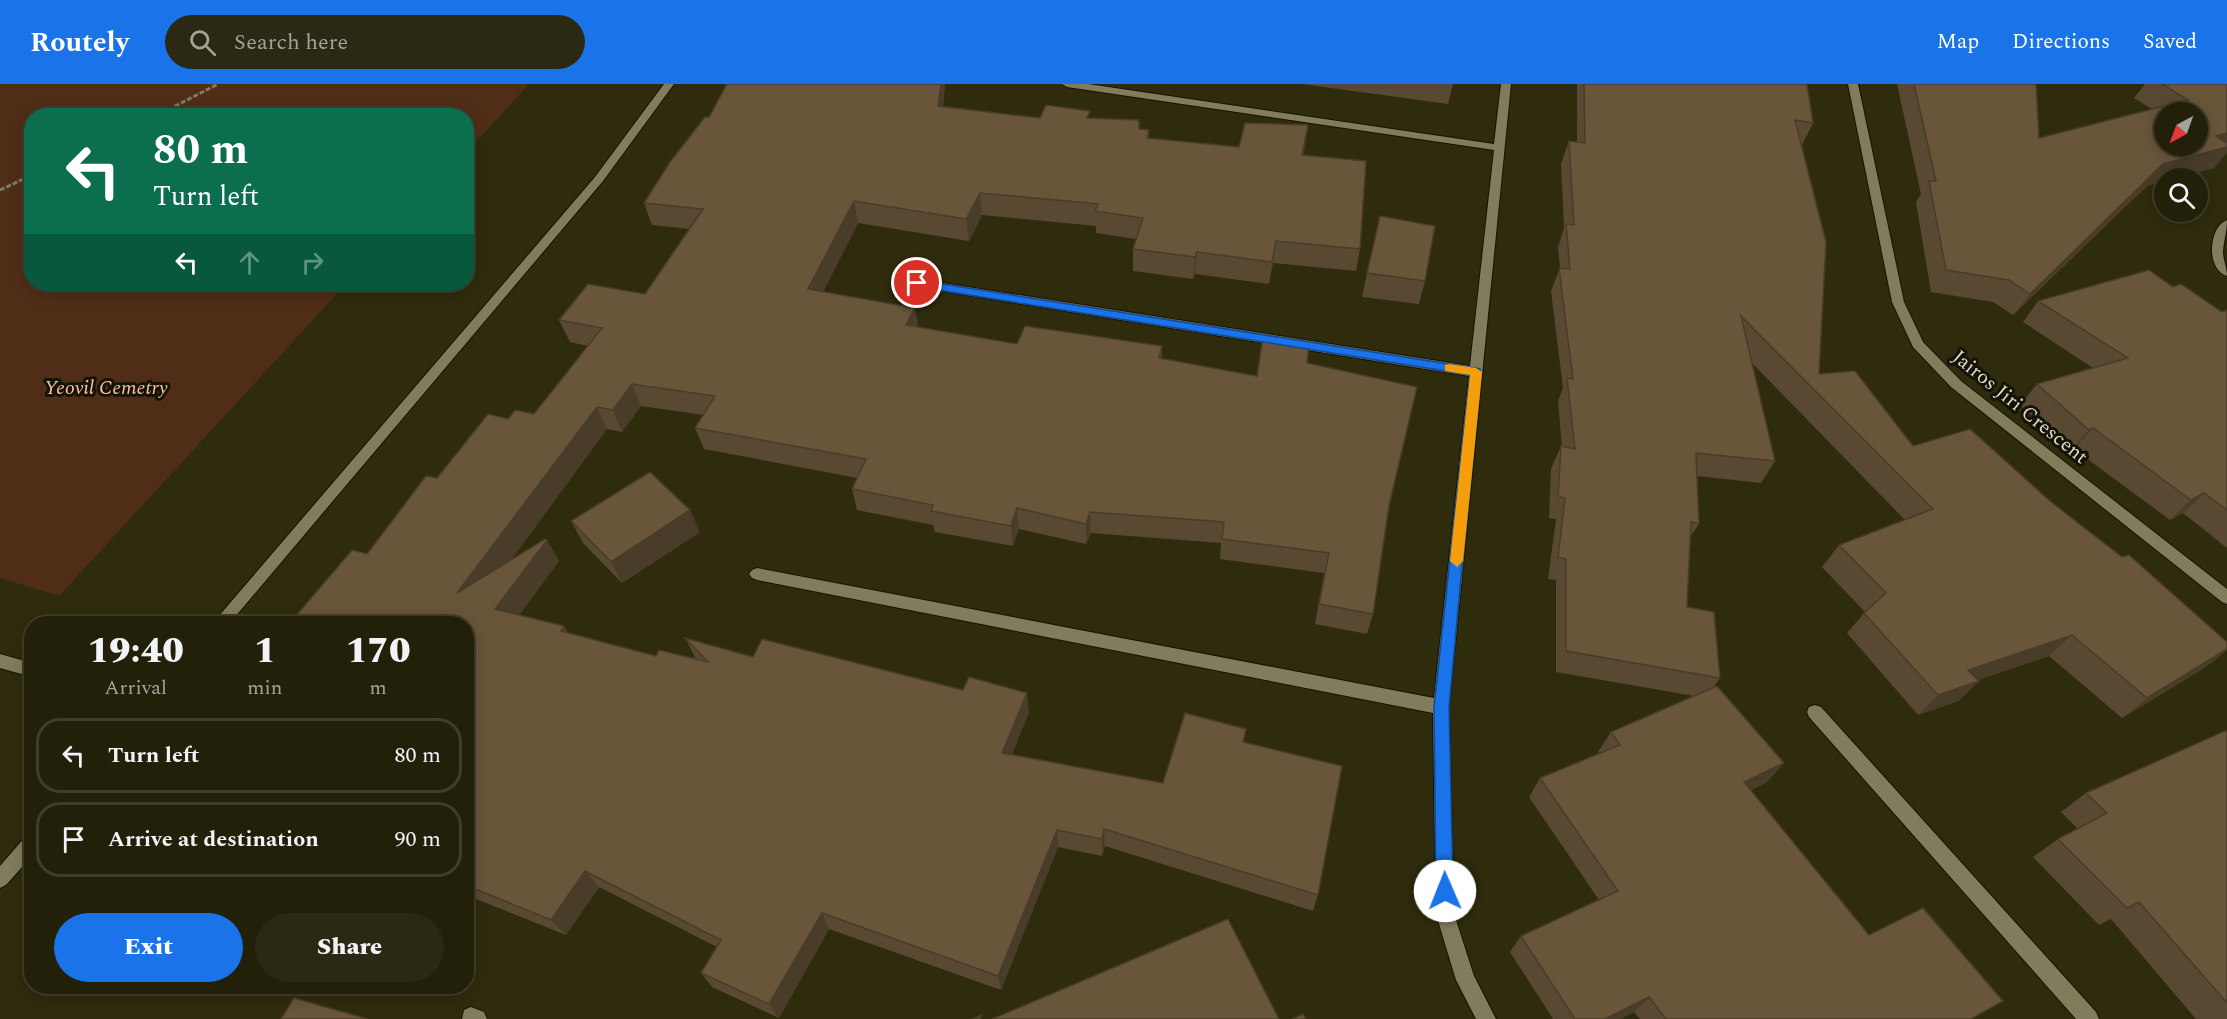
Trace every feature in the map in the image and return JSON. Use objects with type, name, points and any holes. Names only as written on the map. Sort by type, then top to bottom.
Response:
[{"type":"street","points":[[227,616],[599,179],[669,84]]},
{"type":"street","points":[[1067,84],[1501,148]]},
{"type":"street","points":[[1486,1019],[1466,980],[1445,914],[1442,707],[1506,84]]},
{"type":"street","name":"Jairos Jiri Crescent","points":[[1853,84],[1898,302],[1918,344],[1956,384],[2227,598]]},
{"type":"street","points":[[2227,224],[2215,252],[2217,264],[2227,272]]},
{"type":"street","points":[[917,283],[1476,372]]},
{"type":"street","points":[[757,574],[1442,707]]},
{"type":"street","points":[[0,662],[24,668]]},
{"type":"street","points":[[1815,712],[2089,1019]]},
{"type":"street","points":[[0,879],[24,851]]},
{"type":"path","points":[[172,108],[218,84]]},
{"type":"path","points":[[0,190],[24,179]]},
{"type":"green space","name":"Yeovil Cemetry","points":[[0,84],[529,84],[474,144],[474,108],[24,108],[24,291],[340,291],[59,596],[0,578]]},
{"type":"building","points":[[727,84],[941,84],[938,106],[1040,118],[1046,105],[1090,111],[1087,118],[1139,120],[1139,129],[1149,130],[1147,138],[1239,147],[1245,123],[1308,125],[1302,155],[1366,161],[1360,249],[1276,241],[1272,262],[1197,252],[1195,257],[1133,249],[1143,218],[1095,211],[1098,204],[980,193],[966,219],[854,201],[808,289],[915,308],[906,325],[1017,344],[1025,326],[1094,336],[1162,346],[1159,358],[1257,376],[1263,337],[1309,343],[1307,363],[1417,387],[1389,506],[1373,614],[1319,604],[1329,553],[1222,539],[1224,522],[1090,512],[1086,524],[1017,508],[1011,526],[931,511],[933,505],[852,489],[866,459],[695,428],[715,396],[632,384],[613,410],[597,407],[457,593],[545,539],[547,540],[495,609],[564,626],[561,631],[656,656],[659,650],[708,662],[685,638],[753,657],[762,639],[963,690],[969,677],[1027,693],[1002,753],[1163,783],[1185,713],[1246,729],[1243,742],[1342,766],[1318,895],[1104,829],[1102,839],[1057,830],[998,976],[822,913],[769,1004],[701,973],[721,940],[585,871],[551,920],[474,888],[474,616],[296,616],[352,550],[367,554],[426,476],[437,478],[488,414],[508,419],[515,410],[534,414],[602,328],[559,320],[588,284],[645,294],[703,209],[644,203],[670,162],[705,117],[709,117]]},
{"type":"building","points":[[1584,84],[1807,84],[1813,123],[1795,120],[1826,242],[1819,374],[1855,371],[1913,446],[1970,429],[2050,501],[2122,557],[2129,555],[2227,642],[2227,649],[2147,698],[2072,635],[1968,670],[1979,681],[1938,695],[1864,613],[1886,593],[1839,545],[1933,509],[1741,316],[1775,461],[1696,453],[1699,524],[1691,522],[1687,607],[1714,612],[1720,678],[1566,651],[1566,559],[1558,557],[1565,498],[1558,496],[1561,446],[1575,449],[1567,378],[1573,379],[1559,268],[1570,269],[1566,224],[1574,225],[1569,141],[1585,143]]},
{"type":"building","points":[[1914,84],[2036,84],[2039,138],[2154,109],[2154,156],[2193,156],[2154,168],[2154,173],[2030,294],[2009,280],[1946,270],[1929,181],[1936,181]]},
{"type":"building","points":[[2162,84],[2227,84],[2227,133],[2216,136],[2227,143],[2227,147],[2208,152],[2208,102],[2180,102],[2188,100]]},
{"type":"building","points":[[1380,216],[1435,226],[1425,281],[1367,273]]},
{"type":"building","points":[[2149,270],[2173,287],[2181,284],[2222,312],[2227,310],[2227,510],[2204,493],[2191,500],[2093,428],[2089,430],[2037,384],[2128,358],[2038,301]]},
{"type":"building","points":[[650,472],[690,510],[611,562],[571,521]]},
{"type":"building","points":[[1717,686],[1784,763],[1744,782],[1869,935],[1923,908],[2003,1001],[1971,1019],[1666,1019],[1649,997],[1605,1019],[1575,1019],[1521,936],[1618,891],[1540,778],[1620,745],[1611,732]]},
{"type":"building","points":[[2227,730],[2227,1003],[2139,902],[2127,908],[2058,839],[2107,813],[2086,793]]},
{"type":"building","points":[[1228,919],[1279,1019],[992,1019]]},
{"type":"building","points":[[294,998],[368,1019],[281,1019]]},
{"type":"building","points":[[1303,1014],[1306,1019],[1292,1019]]},
{"type":"slow traffic","points":[[1449,368],[1476,372],[1457,561]]},
{"type":"route","points":[[917,283],[1476,372],[1442,707],[1445,891]]}]
